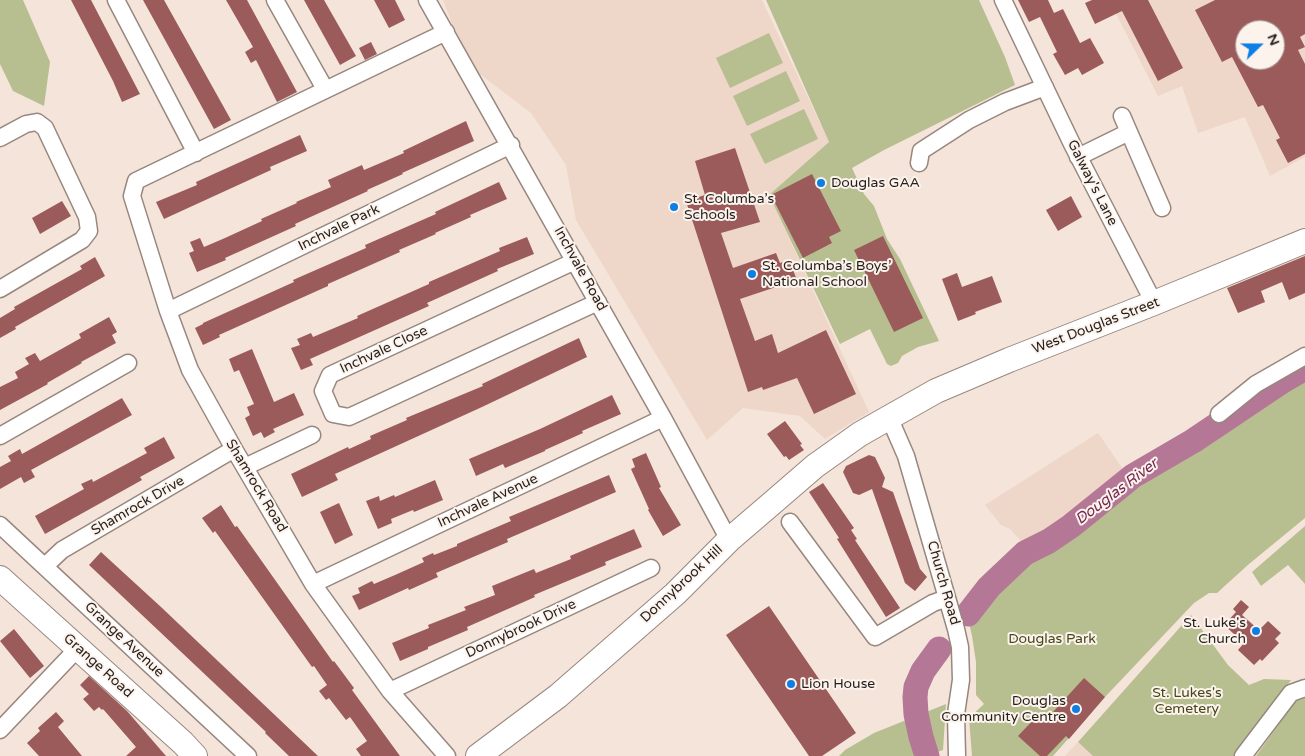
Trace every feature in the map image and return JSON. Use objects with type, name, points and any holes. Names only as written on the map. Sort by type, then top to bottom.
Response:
[{"type":"main road","name":"West Douglas Street","points":[[889,417],[936,391],[1305,241]]},
{"type":"main road","name":"Donnybrook Hill","points":[[478,756],[558,696],[675,594],[729,540],[815,466],[860,434],[889,417]]},
{"type":"main road","name":"Grange Road","points":[[0,578],[183,743],[195,756]]},
{"type":"street","points":[[116,0],[196,153],[446,32]]},
{"type":"street","points":[[275,0],[325,89]]},
{"type":"street","name":"Inchvale Road","points":[[427,0],[511,146],[729,540]]},
{"type":"street","name":"Galway's Lane","points":[[1003,0],[1078,156],[1154,303]]},
{"type":"street","points":[[919,163],[922,151],[969,120],[1004,102],[1045,87]]},
{"type":"street","points":[[1122,116],[1162,208]]},
{"type":"street","points":[[0,138],[26,124],[37,122],[45,128],[87,218],[89,231],[82,240],[0,289]]},
{"type":"street","points":[[1078,156],[1129,132]]},
{"type":"street","name":"Inchvale Park","points":[[168,311],[511,146]]},
{"type":"street","name":"Shamrock Road","points":[[196,153],[136,181],[132,196],[168,311],[190,370],[234,449],[314,584],[390,691],[447,756]]},
{"type":"street","name":"Inchvale Close","points":[[575,261],[330,376],[323,391],[333,414],[349,418],[598,302]]},
{"type":"street","points":[[1219,414],[1256,384],[1305,356]]},
{"type":"street","points":[[0,436],[128,363]]},
{"type":"street","name":"Church Road","points":[[889,417],[906,456],[960,647],[961,680],[956,714],[957,756]]},
{"type":"street","name":"Inchvale Avenue","points":[[314,584],[663,418]]},
{"type":"street","points":[[245,467],[312,435]]},
{"type":"street","name":"Shamrock Drive","points":[[45,566],[62,550],[234,449]]},
{"type":"street","points":[[790,522],[875,636],[933,603],[947,598]]},
{"type":"street","name":"Grange Avenue","points":[[0,525],[248,756]]},
{"type":"street","name":"Donnybrook Drive","points":[[390,691],[651,568]]},
{"type":"street","points":[[0,730],[78,648]]},
{"type":"street","points":[[1243,756],[1291,693],[1305,688]]},
{"type":"shaded area","name":"St. Columba’s Schools","points":[[443,0],[762,0],[829,142],[769,195],[869,412],[825,439],[800,416],[743,408],[707,440],[576,220],[566,165],[531,113],[468,65]]},
{"type":"shaded area","points":[[1109,0],[1305,0],[1305,157],[1270,176],[1245,117],[1198,133],[1182,86],[1158,96]]},
{"type":"shaded area","points":[[1098,433],[1127,475],[1121,484],[1081,515],[1070,522],[1067,519],[1026,546],[1010,529],[1001,525],[985,505]]},
{"type":"shaded area","points":[[1078,742],[1093,756],[1065,756]]},
{"type":"green space","points":[[0,0],[23,0],[50,62],[44,106],[13,91],[0,64]]},
{"type":"green space","name":"Douglas GAA","points":[[766,0],[979,0],[1005,57],[1015,85],[884,150],[852,168],[864,194],[874,206],[887,239],[900,259],[939,341],[918,347],[902,356],[898,363],[891,366],[887,364],[870,329],[840,344],[769,195],[829,142]]},
{"type":"green space","points":[[769,33],[783,63],[730,88],[716,58]]},
{"type":"green space","points":[[786,71],[800,101],[747,126],[733,96]]},
{"type":"green space","points":[[804,109],[818,139],[765,164],[750,134]]},
{"type":"green space","name":"Douglas Park","points":[[1305,368],[1305,518],[1217,593],[1209,593],[1194,603],[1105,697],[1053,756],[972,756],[969,718],[984,704],[976,695],[976,662],[968,618],[975,606],[1019,560],[1117,503]]},
{"type":"green space","points":[[1305,526],[1305,584],[1288,565],[1261,586],[1252,572]]},
{"type":"green space","name":"St. Lukes's Cemetery","points":[[1191,615],[1228,665],[1249,685],[1264,679],[1291,680],[1236,756],[1093,756],[1078,742]]},
{"type":"green space","points":[[1305,694],[1305,756],[1256,756],[1299,696]]},
{"type":"green space","points":[[946,704],[943,750],[926,756],[839,756],[845,750],[874,733]]},
{"type":"building","points":[[71,0],[91,0],[140,94],[122,102]]},
{"type":"building","points":[[143,0],[164,0],[231,120],[214,129]]},
{"type":"building","points":[[226,0],[247,0],[297,92],[277,102],[256,60],[251,63],[245,52],[253,47]]},
{"type":"building","points":[[304,0],[324,0],[356,56],[340,65]]},
{"type":"building","points":[[374,0],[395,0],[405,20],[389,28]]},
{"type":"building","points":[[1018,0],[1048,0],[1054,13],[1063,9],[1080,43],[1090,38],[1104,63],[1082,75],[1078,68],[1065,75],[1053,54],[1057,52],[1040,17],[1029,22]]},
{"type":"building","points":[[1092,0],[1148,0],[1183,68],[1158,81],[1122,11],[1095,24],[1085,3]]},
{"type":"building","points":[[1215,0],[1305,0],[1305,34],[1300,37],[1305,47],[1298,50],[1305,64],[1305,154],[1288,163],[1276,140],[1280,138],[1263,105],[1258,107],[1239,70],[1285,70],[1285,20],[1235,20],[1235,63],[1232,57],[1222,62],[1195,10]]},
{"type":"building","points":[[371,42],[377,54],[365,60],[359,48]]},
{"type":"building","points":[[466,121],[474,141],[402,173],[368,191],[295,224],[296,226],[225,258],[226,260],[197,272],[189,253],[194,251],[190,242],[200,238],[204,247],[225,238],[262,221],[261,219],[296,202],[331,187],[328,180],[362,165],[364,170],[404,153],[403,151]]},
{"type":"building","points":[[300,135],[307,151],[270,167],[271,170],[164,219],[156,202],[197,185],[196,182]]},
{"type":"building","name":"St. Columba’s Boys’ National School","points":[[735,148],[760,222],[721,233],[733,268],[776,253],[780,263],[789,260],[797,280],[740,299],[755,341],[772,334],[778,353],[826,330],[856,394],[814,414],[797,378],[763,390],[762,387],[748,392],[686,201],[705,195],[695,161]]},
{"type":"building","points":[[812,174],[841,231],[829,237],[832,243],[803,258],[771,195]]},
{"type":"building","points":[[499,182],[507,199],[399,250],[400,252],[328,284],[328,286],[219,335],[220,337],[203,345],[195,328],[203,323],[366,248],[365,245],[436,214],[435,212]]},
{"type":"building","points":[[1071,196],[1082,217],[1058,231],[1046,210]]},
{"type":"building","points":[[62,201],[71,216],[40,234],[32,218]]},
{"type":"building","points":[[883,236],[923,318],[894,332],[854,250]]},
{"type":"building","points":[[527,237],[534,254],[497,269],[498,271],[427,303],[429,306],[310,359],[313,365],[301,370],[291,348],[300,345],[297,339],[311,333],[313,337],[358,318],[357,316],[500,251],[499,248]]},
{"type":"building","points":[[1305,256],[1305,293],[1289,300],[1282,282],[1261,291],[1265,302],[1238,313],[1227,288]]},
{"type":"building","points":[[95,257],[105,276],[15,327],[16,329],[0,338],[0,318],[15,309],[14,307],[82,269],[80,266]]},
{"type":"building","points":[[957,273],[962,287],[992,276],[1002,302],[975,312],[976,314],[958,321],[942,279]]},
{"type":"building","points":[[109,317],[117,332],[112,335],[116,343],[0,410],[0,387],[18,378],[15,372],[29,364],[25,358],[35,353],[40,361],[81,338],[79,334]]},
{"type":"building","points":[[579,338],[587,357],[335,474],[338,480],[302,497],[291,474],[348,447],[349,449],[371,439],[370,436],[407,420],[406,418],[483,386],[482,384]]},
{"type":"building","points":[[252,349],[274,402],[294,393],[304,415],[273,429],[275,432],[264,438],[261,432],[253,436],[245,418],[250,415],[247,407],[254,404],[239,370],[234,372],[229,359]]},
{"type":"building","points":[[612,395],[621,414],[582,431],[583,433],[545,451],[505,468],[503,464],[476,476],[469,459],[540,429]]},
{"type":"building","points":[[122,398],[132,415],[31,470],[35,477],[24,483],[21,477],[0,489],[0,467],[11,461],[8,456],[20,449],[22,454]]},
{"type":"building","points":[[785,421],[802,444],[800,445],[804,450],[789,460],[786,456],[784,457],[767,434]]},
{"type":"building","points":[[164,437],[175,458],[140,477],[142,480],[45,534],[35,516],[84,489],[81,484],[92,479],[93,482],[147,453],[144,448]]},
{"type":"building","points":[[646,453],[661,487],[659,488],[681,525],[663,536],[648,510],[631,469],[635,467],[632,459]]},
{"type":"building","points":[[869,455],[875,457],[885,478],[882,487],[893,492],[920,569],[927,577],[915,591],[905,583],[872,489],[859,495],[853,493],[843,472],[846,466]]},
{"type":"building","points":[[609,475],[616,492],[507,539],[508,542],[436,573],[438,577],[359,610],[352,596],[360,593],[358,588],[372,581],[374,584],[424,562],[422,558],[457,546],[457,544],[511,521],[509,517]]},
{"type":"building","points":[[435,480],[443,500],[391,519],[392,523],[378,529],[366,501],[379,496],[380,501],[394,495],[395,497]]},
{"type":"building","points":[[823,483],[854,528],[851,530],[857,539],[855,540],[900,608],[886,617],[809,492]]},
{"type":"building","points":[[339,503],[353,535],[335,544],[320,512]]},
{"type":"building","points":[[221,505],[333,662],[354,688],[352,690],[400,756],[361,756],[356,749],[367,741],[350,717],[346,720],[329,698],[326,700],[319,691],[327,685],[314,666],[312,667],[215,531],[213,533],[202,518]]},
{"type":"building","points":[[634,529],[642,547],[605,562],[606,565],[534,595],[535,597],[467,627],[468,630],[400,661],[392,643],[429,628],[428,625],[466,610],[464,607],[495,595],[492,586],[534,569],[536,573],[571,559],[570,556]]},
{"type":"building","points":[[101,552],[318,756],[289,756],[89,565]]},
{"type":"building","name":"St. Luke's Church","points":[[1241,600],[1249,607],[1242,615],[1259,630],[1268,621],[1281,633],[1275,639],[1279,643],[1262,661],[1260,659],[1254,665],[1238,650],[1244,643],[1224,625],[1236,612],[1233,609]]},
{"type":"building","name":"Lion House","points":[[769,606],[856,733],[822,756],[809,756],[726,635]]},
{"type":"building","points":[[14,629],[44,666],[30,678],[0,641]]},
{"type":"building","points":[[89,676],[127,711],[166,756],[126,756],[136,747],[103,709],[99,707],[94,711],[83,699],[89,694],[80,685]]},
{"type":"building","name":"Douglas Community Centre","points":[[1084,678],[1105,697],[1069,739],[1066,736],[1047,756],[1040,756],[1018,736],[1036,717],[1043,723]]},
{"type":"building","points":[[56,712],[64,721],[58,727],[82,756],[39,756],[27,743],[40,731],[38,728]]},
{"type":"waterway","name":"Douglas River","points":[[968,614],[989,587],[1025,553],[1049,541],[1071,526],[1133,476],[1193,441],[1305,368]]},
{"type":"waterway","name":"Douglas River","points":[[927,756],[916,714],[916,687],[923,671],[939,649]]},
{"type":"place","name":"Douglas GAA","points":[[821,183]]},
{"type":"place","name":"St. Columba’s Schools","points":[[674,207]]},
{"type":"place","name":"St. Columba’s Boys’ National School","points":[[752,274]]},
{"type":"place","name":"St. Luke's Church","points":[[1256,631]]},
{"type":"place","name":"Lion House","points":[[791,684]]},
{"type":"place","name":"Douglas Community Centre","points":[[1076,709]]}]
